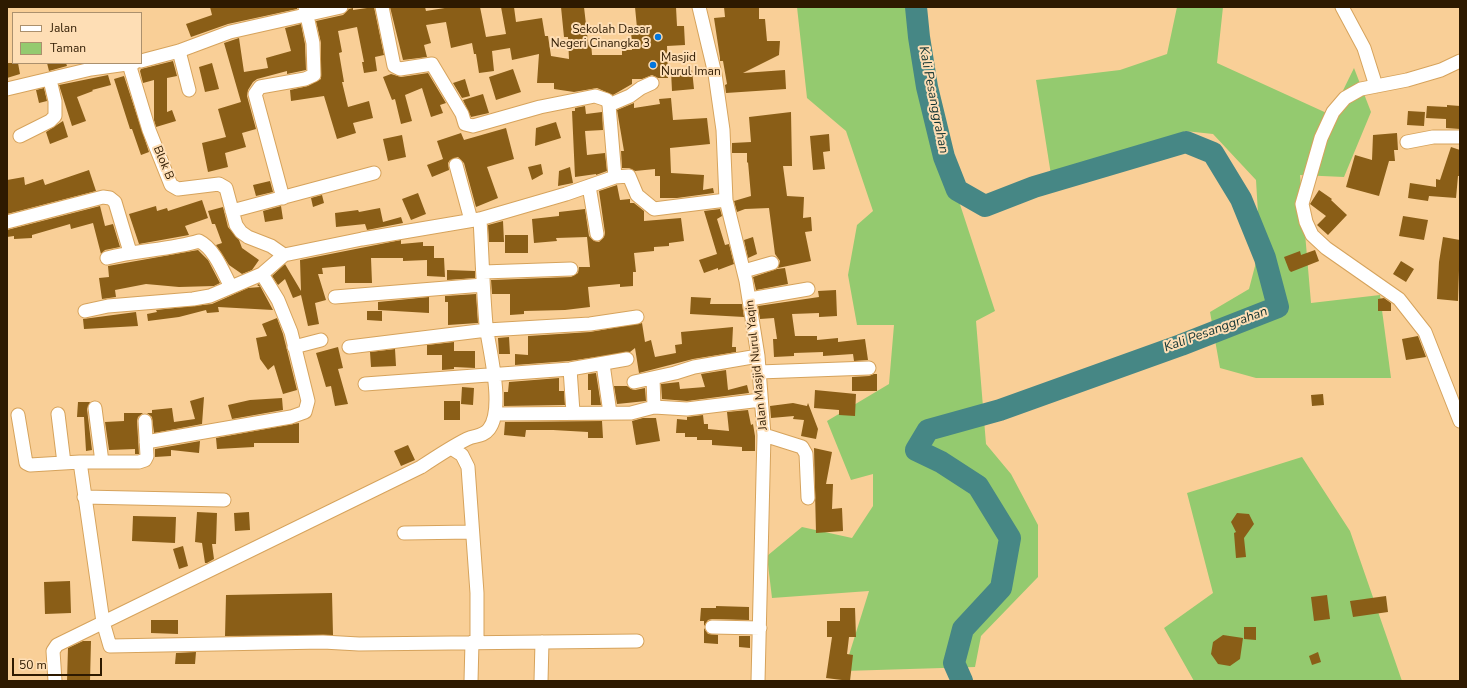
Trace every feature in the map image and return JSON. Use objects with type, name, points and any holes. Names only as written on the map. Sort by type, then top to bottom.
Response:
[{"type":"street","points":[[142,61],[179,51],[230,32],[306,11],[341,7]]},
{"type":"street","points":[[382,7],[394,66],[400,69],[432,64],[466,124],[470,126],[540,107],[595,96],[603,97],[609,104],[615,177]]},
{"type":"street","name":"Jalan Masjid Nurul Yaqin","points":[[699,7],[715,74],[722,123],[726,200],[750,299],[758,356],[764,435],[758,681]]},
{"type":"street","points":[[1342,7],[1364,48],[1376,86]]},
{"type":"street","points":[[283,198],[255,94],[256,89],[260,87],[305,79],[314,75],[313,43],[306,11]]},
{"type":"street","points":[[179,51],[189,90]]},
{"type":"street","points":[[1460,61],[1441,70],[1361,89],[1344,98],[1333,112],[1321,138],[1309,175],[1302,204],[1306,222],[1312,235],[1326,248],[1398,299],[1425,332],[1460,421]]},
{"type":"street","points":[[7,89],[50,80],[91,69],[128,64]]},
{"type":"street","name":"Blok B","points":[[135,64],[149,130],[171,185],[178,189],[219,184],[223,186],[226,188],[236,225],[241,232],[248,237],[270,246],[284,255]]},
{"type":"street","points":[[20,136],[50,121],[55,116],[55,101],[50,80]]},
{"type":"street","points":[[609,104],[630,96],[641,88],[652,83]]},
{"type":"street","points":[[1407,142],[1433,137],[1460,137]]},
{"type":"street","points":[[54,681],[54,647],[421,467],[470,437],[484,434],[490,428],[495,414],[495,376],[487,330],[476,219],[456,165]]},
{"type":"street","points":[[232,211],[374,173]]},
{"type":"street","points":[[86,311],[108,306],[193,299],[210,296],[262,274],[284,255],[362,239],[476,219],[615,177],[629,176],[637,195],[654,209],[726,200]]},
{"type":"street","points":[[588,186],[597,234]]},
{"type":"street","points":[[7,222],[103,197],[110,198],[115,202],[130,252]]},
{"type":"street","points":[[107,258],[130,252],[180,247],[199,241],[206,245],[212,252],[231,287]]},
{"type":"street","points":[[744,271],[772,263]]},
{"type":"street","points":[[335,297],[483,278],[571,269]]},
{"type":"street","points":[[146,442],[291,417],[305,412],[308,402],[291,332],[278,300],[262,274]]},
{"type":"street","points":[[750,299],[808,289]]},
{"type":"street","points":[[350,347],[487,330],[590,324],[636,317]]},
{"type":"street","points":[[294,347],[321,340]]},
{"type":"street","points":[[634,382],[694,367],[758,356]]},
{"type":"street","points":[[365,384],[495,376],[570,369],[627,359]]},
{"type":"street","points":[[603,364],[610,413]]},
{"type":"street","points":[[759,372],[869,368]]},
{"type":"street","points":[[570,369],[573,412]]},
{"type":"street","points":[[654,378],[654,407]]},
{"type":"street","points":[[495,414],[573,412],[631,413],[654,407],[687,409],[761,400]]},
{"type":"street","points":[[96,408],[102,462]]},
{"type":"street","points":[[58,414],[64,463]]},
{"type":"street","points":[[18,415],[26,463],[30,465],[80,462],[138,462],[145,460],[147,456],[145,421]]},
{"type":"street","points":[[764,435],[802,447],[806,454],[808,498]]},
{"type":"street","points":[[450,448],[462,455],[468,467],[477,593],[472,681]]},
{"type":"street","points":[[80,462],[103,622],[110,646],[323,642],[359,644],[637,641]]},
{"type":"street","points":[[84,497],[224,500]]},
{"type":"street","points":[[404,533],[472,532]]},
{"type":"street","points":[[712,627],[760,628]]},
{"type":"street","points":[[541,681],[542,642]]},
{"type":"green space","points":[[797,7],[915,7],[927,104],[995,311],[976,321],[986,444],[1011,474],[1038,525],[1038,577],[981,636],[975,667],[844,671],[869,591],[772,598],[767,556],[802,527],[852,538],[873,506],[873,474],[851,480],[827,421],[889,384],[894,325],[857,325],[848,275],[857,225],[873,211],[846,131],[807,98]]},
{"type":"green space","points":[[1177,7],[1223,7],[1217,63],[1331,115],[1354,68],[1371,112],[1344,177],[1300,175],[1311,303],[1380,295],[1391,378],[1256,378],[1220,368],[1210,312],[1249,289],[1260,247],[1256,180],[1213,134],[1185,131],[1154,154],[1052,181],[1036,80],[1120,70],[1167,54]]},
{"type":"green space","points":[[1302,457],[1350,531],[1402,681],[1194,681],[1164,628],[1213,593],[1187,493]]},
{"type":"building","points":[[210,7],[297,7],[297,9],[228,24],[191,37],[186,24],[212,15]]},
{"type":"building","points":[[374,7],[384,55],[375,57],[377,71],[364,73],[362,62],[364,62],[357,27],[338,31],[342,52],[339,53],[344,82],[342,82],[348,107],[369,101],[373,118],[353,123],[356,133],[337,139],[324,96],[291,101],[290,90],[308,86],[321,79],[321,43],[316,21],[343,15],[349,9],[353,8],[353,10]]},
{"type":"building","points":[[390,7],[425,7],[426,11],[451,7],[480,7],[486,37],[506,34],[501,7],[514,7],[516,22],[542,18],[545,36],[548,36],[551,56],[569,59],[568,37],[564,37],[561,7],[584,7],[588,42],[591,42],[592,55],[622,55],[622,50],[632,50],[631,28],[637,28],[635,7],[676,7],[677,26],[684,26],[685,45],[667,46],[668,78],[658,78],[652,75],[642,79],[632,79],[632,84],[613,95],[597,88],[574,92],[554,89],[554,83],[537,83],[539,54],[512,60],[510,48],[492,51],[494,71],[479,73],[476,54],[474,54],[472,43],[451,48],[446,22],[426,25],[431,43],[424,45],[427,57],[403,60]]},
{"type":"building","points":[[724,7],[759,7],[759,19],[765,19],[767,41],[780,41],[779,55],[743,73],[785,70],[786,89],[726,93],[725,85],[727,84],[723,61],[720,61],[714,18],[725,17]]},
{"type":"building","points":[[301,24],[305,44],[306,70],[287,74],[287,71],[257,79],[253,82],[248,90],[247,96],[256,129],[242,133],[246,147],[225,153],[228,167],[208,172],[202,143],[226,137],[218,109],[241,102],[224,43],[239,38],[244,72],[268,68],[266,58],[291,51],[285,28]]},
{"type":"building","points":[[173,61],[177,76],[167,78],[167,112],[172,110],[176,121],[156,127],[154,120],[154,80],[143,83],[140,71],[141,69]]},
{"type":"building","points":[[7,63],[18,64],[20,74],[7,78]]},
{"type":"building","points":[[212,63],[219,89],[205,92],[199,67]]},
{"type":"building","points":[[47,64],[66,64],[67,66],[49,71]]},
{"type":"building","points":[[513,69],[521,92],[496,100],[489,77]]},
{"type":"building","points":[[692,70],[694,89],[672,91],[671,71]]},
{"type":"building","points":[[428,73],[446,103],[440,105],[443,113],[431,117],[422,88],[405,95],[412,121],[401,124],[395,99],[392,100],[383,77],[391,74],[401,77]]},
{"type":"building","points":[[108,75],[111,85],[92,90],[93,91],[77,97],[86,121],[72,126],[59,85]]},
{"type":"building","points":[[124,76],[149,152],[141,155],[132,129],[130,129],[114,79]]},
{"type":"building","points":[[465,79],[470,96],[462,98],[453,83]]},
{"type":"building","points":[[44,88],[47,101],[39,103],[36,90]]},
{"type":"building","points":[[483,94],[489,113],[471,117],[463,100]]},
{"type":"building","points":[[671,98],[673,120],[707,118],[710,144],[670,148],[671,173],[704,175],[703,190],[713,188],[714,193],[677,198],[660,198],[660,176],[655,176],[655,169],[635,171],[629,168],[622,168],[621,151],[624,151],[617,110],[634,103],[634,108],[660,104],[659,99]]},
{"type":"building","points":[[1447,105],[1460,106],[1460,129],[1446,128],[1446,119],[1426,118],[1427,106],[1447,107]]},
{"type":"building","points":[[585,106],[586,114],[602,112],[603,130],[585,131],[587,155],[605,153],[607,171],[596,175],[575,177],[572,111],[575,111],[575,108]]},
{"type":"building","points":[[1408,111],[1425,112],[1424,126],[1407,125]]},
{"type":"building","points":[[791,112],[792,166],[783,166],[787,196],[804,197],[803,218],[811,217],[812,231],[805,232],[811,261],[778,268],[780,261],[775,254],[769,208],[745,209],[737,212],[734,201],[751,196],[747,153],[732,153],[732,143],[751,142],[749,117]]},
{"type":"building","points":[[63,121],[68,137],[50,144],[46,132]]},
{"type":"building","points":[[556,122],[561,138],[535,146],[536,128]]},
{"type":"building","points":[[506,128],[514,159],[487,167],[498,198],[476,207],[464,163],[458,157],[450,160],[448,163],[449,170],[432,177],[427,165],[443,159],[437,141],[461,133],[464,140]]},
{"type":"building","points":[[1397,133],[1398,150],[1394,150],[1395,161],[1389,161],[1379,196],[1346,187],[1355,155],[1372,160],[1373,135]]},
{"type":"building","points":[[829,134],[830,151],[823,152],[825,169],[813,170],[810,136]]},
{"type":"building","points":[[402,135],[406,157],[388,161],[383,139]]},
{"type":"building","points":[[1451,147],[1460,150],[1460,176],[1458,176],[1456,198],[1429,196],[1428,201],[1408,198],[1410,183],[1436,187],[1436,179],[1440,180]]},
{"type":"building","points":[[541,164],[543,174],[532,180],[528,167]]},
{"type":"building","points":[[570,167],[573,183],[558,186],[559,171]]},
{"type":"building","points":[[89,170],[96,191],[7,214],[7,180],[24,177],[25,185],[43,179],[45,185]]},
{"type":"building","points":[[270,181],[273,192],[256,196],[253,185]]},
{"type":"building","points":[[617,185],[620,200],[630,199],[630,203],[634,203],[644,211],[644,221],[681,218],[684,241],[669,243],[669,246],[654,247],[654,251],[634,253],[636,272],[633,272],[633,286],[620,287],[620,284],[588,287],[590,307],[565,310],[524,311],[524,314],[510,315],[510,294],[492,294],[491,280],[571,277],[578,273],[579,267],[590,267],[587,237],[556,238],[557,241],[534,243],[532,219],[559,216],[559,212],[585,209],[589,236],[594,241],[599,242],[604,237],[605,233],[599,191]]},
{"type":"building","points":[[1319,190],[1332,199],[1331,200],[1347,215],[1328,235],[1317,225],[1326,216],[1310,204]]},
{"type":"building","points":[[418,193],[426,214],[411,220],[402,199]]},
{"type":"building","points":[[322,195],[324,203],[313,207],[311,198]]},
{"type":"building","points":[[202,200],[208,218],[185,226],[189,235],[139,244],[129,214],[156,206],[157,211],[167,208],[168,211]]},
{"type":"building","points":[[100,206],[105,226],[113,224],[120,247],[105,250],[101,254],[93,223],[71,229],[70,224],[32,235],[32,238],[14,239],[14,236],[7,237],[7,230]]},
{"type":"building","points":[[281,206],[283,219],[265,222],[263,211]]},
{"type":"building","points":[[223,207],[228,227],[239,240],[242,248],[259,260],[252,270],[242,274],[229,265],[216,245],[222,243],[215,224],[212,224],[208,211]]},
{"type":"building","points":[[380,208],[383,222],[401,217],[403,223],[367,230],[365,224],[336,227],[335,213],[358,210],[359,212]]},
{"type":"building","points":[[720,209],[722,216],[717,219],[725,245],[729,244],[734,264],[704,273],[699,260],[717,254],[704,211]]},
{"type":"building","points":[[1403,216],[1428,220],[1424,240],[1399,236]]},
{"type":"building","points":[[503,221],[504,242],[489,242],[488,225]]},
{"type":"building","points":[[505,235],[528,235],[528,253],[505,253]]},
{"type":"building","points":[[753,237],[757,254],[748,258],[744,240]]},
{"type":"building","points":[[1443,237],[1460,240],[1458,301],[1437,299],[1439,262]]},
{"type":"building","points":[[401,240],[401,244],[423,242],[423,246],[434,246],[434,258],[444,258],[445,277],[427,276],[427,260],[403,261],[403,258],[371,258],[372,283],[345,283],[345,266],[322,268],[323,274],[318,274],[326,300],[315,303],[319,324],[308,326],[301,295],[293,298],[285,279],[278,285],[272,276],[285,264],[301,291],[300,260]]},
{"type":"building","points":[[198,250],[208,260],[220,283],[214,286],[179,287],[146,284],[115,290],[116,297],[102,299],[99,278],[109,277],[108,266]]},
{"type":"building","points":[[1315,250],[1319,261],[1291,272],[1289,270],[1284,257],[1300,251],[1301,255]]},
{"type":"building","points":[[1401,261],[1414,269],[1406,282],[1393,274]]},
{"type":"building","points":[[785,268],[788,284],[756,290],[753,277],[777,269]]},
{"type":"building","points":[[447,270],[475,271],[475,278],[447,280]]},
{"type":"building","points":[[259,284],[273,310],[218,307],[219,312],[207,313],[206,310],[179,317],[148,321],[147,314],[157,312],[156,310],[212,304],[248,288],[260,287],[257,285]]},
{"type":"building","points":[[836,290],[837,316],[819,317],[819,313],[792,314],[795,336],[817,336],[817,340],[838,338],[838,342],[865,339],[868,360],[854,361],[853,354],[823,356],[823,352],[794,353],[794,356],[774,357],[773,339],[777,339],[774,318],[760,319],[758,306],[819,297],[818,291]]},
{"type":"building","points":[[476,294],[478,323],[448,325],[448,302],[445,302],[445,296]]},
{"type":"building","points":[[429,297],[429,313],[378,310],[378,302]]},
{"type":"building","points":[[691,297],[711,298],[710,304],[742,304],[744,317],[690,314]]},
{"type":"building","points":[[1384,298],[1391,303],[1391,311],[1378,311],[1378,299]]},
{"type":"building","points":[[367,311],[382,311],[382,321],[367,320]]},
{"type":"building","points":[[136,312],[138,326],[84,329],[83,319]]},
{"type":"building","points":[[277,318],[283,334],[297,390],[283,394],[274,365],[268,370],[260,359],[256,338],[267,336],[262,324]]},
{"type":"building","points":[[642,323],[645,342],[651,340],[655,357],[676,353],[675,345],[682,344],[681,332],[733,327],[732,347],[736,347],[736,352],[693,359],[639,373],[635,348],[630,352],[569,361],[515,365],[515,354],[528,355],[528,336],[590,332]]},
{"type":"building","points":[[1418,336],[1426,357],[1406,360],[1402,339]]},
{"type":"building","points":[[509,337],[510,354],[499,354],[498,338]]},
{"type":"building","points":[[454,342],[454,351],[475,351],[475,368],[454,367],[454,369],[442,370],[442,355],[427,355],[427,345]]},
{"type":"building","points":[[338,347],[343,368],[338,369],[348,404],[335,406],[331,386],[326,387],[316,353]]},
{"type":"building","points":[[395,349],[396,366],[371,367],[370,352]]},
{"type":"building","points":[[726,370],[728,390],[747,385],[749,393],[687,401],[662,399],[661,384],[679,382],[680,389],[705,387],[701,374]]},
{"type":"building","points":[[596,373],[601,405],[591,405],[591,390],[588,390],[588,374]]},
{"type":"building","points":[[877,374],[877,391],[852,391],[852,377],[869,376]]},
{"type":"building","points":[[559,378],[559,391],[564,391],[565,405],[504,406],[504,392],[508,392],[509,382]]},
{"type":"building","points":[[614,386],[627,386],[635,390],[645,388],[646,401],[617,404]]},
{"type":"building","points":[[462,387],[474,388],[473,405],[461,404]]},
{"type":"building","points":[[815,390],[856,394],[855,416],[839,415],[839,410],[814,408]]},
{"type":"building","points":[[1323,394],[1324,405],[1312,406],[1311,395]]},
{"type":"building","points":[[204,397],[202,424],[154,433],[152,417],[147,413],[152,413],[152,410],[172,408],[174,422],[195,419],[190,401]]},
{"type":"building","points":[[282,398],[283,410],[232,419],[228,405],[250,400]]},
{"type":"building","points":[[444,401],[460,401],[460,420],[444,420]]},
{"type":"building","points":[[78,402],[90,402],[87,409],[92,450],[86,451],[84,417],[77,417]]},
{"type":"building","points":[[793,403],[807,406],[808,403],[818,429],[816,439],[801,436],[804,420],[793,419],[794,416],[771,418],[770,406]]},
{"type":"building","points":[[748,410],[751,425],[753,424],[755,451],[742,451],[742,447],[712,445],[712,440],[697,440],[697,437],[685,437],[685,433],[676,433],[677,419],[687,420],[687,417],[703,415],[704,424],[708,424],[708,429],[729,431],[727,412]]},
{"type":"building","points":[[124,413],[143,413],[138,417],[137,421],[139,454],[135,454],[135,449],[109,450],[105,422],[124,421]]},
{"type":"building","points":[[643,418],[656,418],[660,441],[636,445],[632,421]]},
{"type":"building","points":[[602,421],[603,438],[588,438],[588,432],[553,430],[526,430],[525,437],[504,435],[505,422]]},
{"type":"building","points":[[299,423],[299,443],[254,443],[254,447],[217,449],[216,438]]},
{"type":"building","points":[[200,441],[199,453],[171,450],[171,456],[155,457],[155,449]]},
{"type":"building","points":[[408,445],[415,460],[401,466],[394,451]]},
{"type":"building","points":[[814,448],[832,452],[826,484],[833,484],[832,509],[842,508],[843,531],[816,533]]},
{"type":"building","points":[[197,512],[217,513],[216,544],[212,544],[214,559],[207,563],[205,563],[202,543],[195,542]]},
{"type":"building","points":[[249,512],[250,530],[235,531],[234,513]]},
{"type":"building","points":[[1237,513],[1249,514],[1254,524],[1244,538],[1246,557],[1236,558],[1234,533],[1236,532],[1231,522]]},
{"type":"building","points":[[133,516],[176,517],[175,543],[132,541]]},
{"type":"building","points":[[183,546],[188,566],[179,569],[173,549]]},
{"type":"building","points":[[70,581],[71,613],[45,614],[44,582]]},
{"type":"building","points":[[332,593],[333,635],[225,636],[226,595]]},
{"type":"building","points":[[1327,595],[1330,619],[1314,621],[1311,597]]},
{"type":"building","points":[[1386,596],[1388,612],[1353,617],[1350,601]]},
{"type":"building","points":[[716,606],[749,607],[749,620],[712,619],[708,620],[704,626],[704,621],[700,621],[701,608],[716,608]]},
{"type":"building","points":[[840,608],[855,608],[856,637],[849,637],[847,654],[853,655],[850,681],[826,678],[832,637],[827,637],[827,621],[840,621]]},
{"type":"building","points":[[151,620],[178,620],[178,634],[151,633]]},
{"type":"building","points":[[1244,627],[1256,627],[1256,640],[1244,639]]},
{"type":"building","points":[[704,628],[708,634],[718,635],[718,644],[704,643]]},
{"type":"building","points":[[1223,635],[1243,638],[1240,659],[1230,666],[1218,664],[1211,654],[1213,642]]},
{"type":"building","points":[[739,636],[750,636],[750,648],[739,647]]},
{"type":"building","points":[[83,641],[91,641],[90,681],[67,681],[68,648]]},
{"type":"building","points":[[196,652],[195,664],[175,664],[176,653]]},
{"type":"building","points":[[1318,652],[1321,662],[1312,665],[1309,656]]},
{"type":"waterway","name":"Kali Pesanggrahan","points":[[916,7],[927,87],[944,157],[957,190],[985,206],[1034,187],[1186,142],[1213,153],[1241,199],[1265,258],[1278,307],[1181,345],[1000,410],[928,430],[916,450],[941,462],[978,486],[1010,538],[1001,588],[963,629],[954,663],[962,681]]},
{"type":"place","name":"Sekolah Dasar Negeri Cinangka 3","points":[[658,37]]},
{"type":"place","name":"Masjid Nurul Iman","points":[[653,65]]}]
